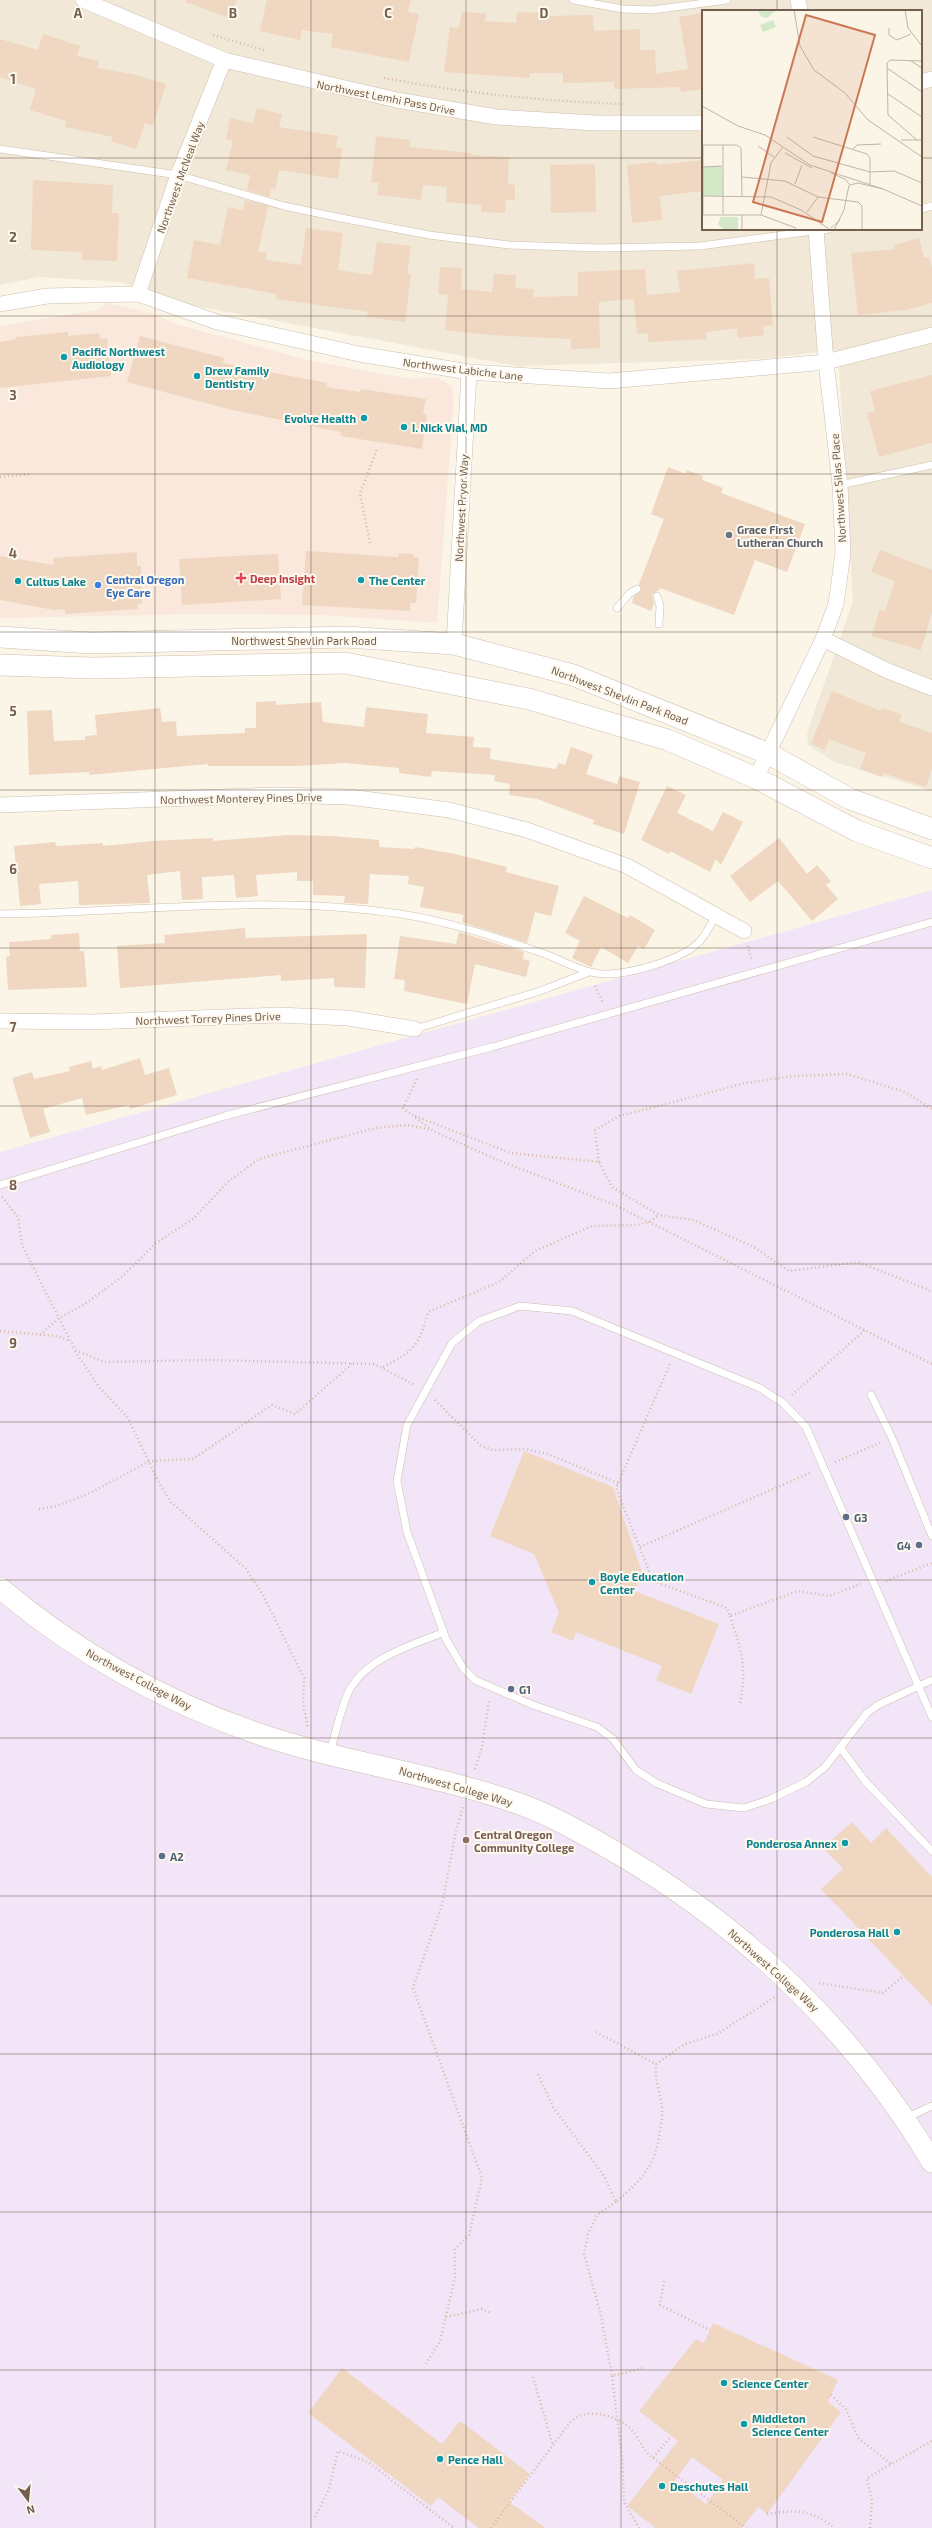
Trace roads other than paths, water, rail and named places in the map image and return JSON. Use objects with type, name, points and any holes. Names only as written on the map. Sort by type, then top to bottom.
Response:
[{"type":"main road","name":"Northwest Shevlin Park Road","points":[[0,637],[91,643],[346,637],[454,644],[573,675],[769,754],[850,799],[932,829]]},
{"type":"main road","name":"Northwest Shevlin Park Road","points":[[0,665],[93,668],[345,663],[529,700],[598,718],[668,740],[756,778],[857,831],[932,858]]},
{"type":"main road","name":"Northwest College Way","points":[[0,1588],[26,1610],[88,1653],[168,1697],[262,1735],[469,1788],[514,1802],[570,1827],[645,1869],[744,1940],[804,1995],[841,2035],[906,2118],[932,2162]]},
{"type":"street","name":"Northwest Lemhi Pass Drive","points":[[83,0],[224,60],[396,100],[496,117],[595,123],[702,123]]},
{"type":"street","points":[[798,0],[800,10]]},
{"type":"street","name":"Northwest McNeal Way","points":[[138,294],[178,175],[224,60]]},
{"type":"street","points":[[922,82],[932,79]]},
{"type":"street","name":"Northwest Silas Place","points":[[756,778],[769,754],[823,639],[836,604],[842,553],[840,485],[826,362],[820,230]]},
{"type":"street","name":"Northwest Labiche Lane","points":[[0,304],[47,296],[138,294],[217,322],[359,354],[469,372],[609,381],[826,362],[932,335]]},
{"type":"street","name":"Northwest Pryor Way","points":[[454,644],[469,372]]},
{"type":"street","points":[[823,639],[888,671],[932,688]]},
{"type":"street","name":"Northwest Monterey Pines Drive","points":[[0,805],[275,795],[349,796],[449,810],[526,830],[626,866],[744,932]]},
{"type":"street","name":"Northwest Torrey Pines Drive","points":[[0,1021],[92,1022],[278,1015],[348,1018],[416,1029]]},
{"type":"lane","points":[[573,0],[623,9],[652,10],[727,0]]},
{"type":"lane","points":[[0,149],[178,175],[284,206],[429,235],[509,245],[600,248],[700,246],[820,230]]},
{"type":"lane","points":[[922,210],[932,206]]},
{"type":"lane","points":[[840,485],[932,465]]},
{"type":"lane","points":[[617,608],[630,593],[637,588]]},
{"type":"lane","points":[[657,596],[660,606],[659,624]]},
{"type":"lane","points":[[0,914],[239,905],[309,906],[394,914],[465,928],[548,955],[589,972],[613,974],[676,957],[698,943],[716,916]]},
{"type":"lane","points":[[0,1185],[225,1116],[424,1065],[608,1015],[932,922]]},
{"type":"lane","points":[[416,1029],[540,991],[589,972]]},
{"type":"lane","points":[[932,1680],[918,1685],[867,1713],[825,1767],[806,1782],[771,1799],[744,1808],[706,1804],[675,1793],[636,1770],[613,1739],[597,1727],[533,1705],[475,1680],[463,1668],[444,1632],[407,1532],[397,1481],[407,1426],[425,1390],[452,1343],[479,1321],[520,1306],[572,1311],[676,1352],[760,1388],[783,1403],[806,1427],[873,1583],[918,1685],[932,1717]]},
{"type":"lane","points":[[871,1395],[892,1438],[932,1536]]},
{"type":"lane","points":[[320,1750],[348,1693],[364,1671],[390,1654],[444,1632]]},
{"type":"lane","points":[[840,1747],[865,1780],[932,1851]]},
{"type":"lane","points":[[906,2118],[932,2106]]},
{"type":"place","name":"Pacific Northwest Audiology","points":[[64,357]]},
{"type":"place","name":"Drew Family Dentistry","points":[[197,376]]},
{"type":"place","name":"Evolve Health","points":[[364,418]]},
{"type":"place","name":"I. Nick Vial, MD","points":[[404,427]]},
{"type":"place","name":"Grace First Lutheran Church","points":[[729,535]]},
{"type":"place","name":"Deep Insight","points":[[241,578]]},
{"type":"place","name":"The Center","points":[[361,580]]},
{"type":"place","name":"Cultus Lake","points":[[18,581]]},
{"type":"place","name":"Central Oregon Eye Care","points":[[98,585]]},
{"type":"place","name":"G3","points":[[846,1517]]},
{"type":"place","name":"G4","points":[[919,1545]]},
{"type":"place","name":"Boyle Education Center","points":[[592,1582]]},
{"type":"place","name":"G1","points":[[511,1689]]},
{"type":"place","name":"Central Oregon Community College","points":[[466,1840]]},
{"type":"place","name":"Ponderosa Annex","points":[[845,1843]]},
{"type":"place","name":"A2","points":[[162,1856]]},
{"type":"place","name":"Ponderosa Hall","points":[[897,1932]]},
{"type":"place","name":"Science Center","points":[[724,2383]]},
{"type":"place","name":"Middleton Science Center","points":[[744,2424]]},
{"type":"place","name":"Pence Hall","points":[[440,2459]]},
{"type":"place","name":"Deschutes Hall","points":[[662,2486]]}]
